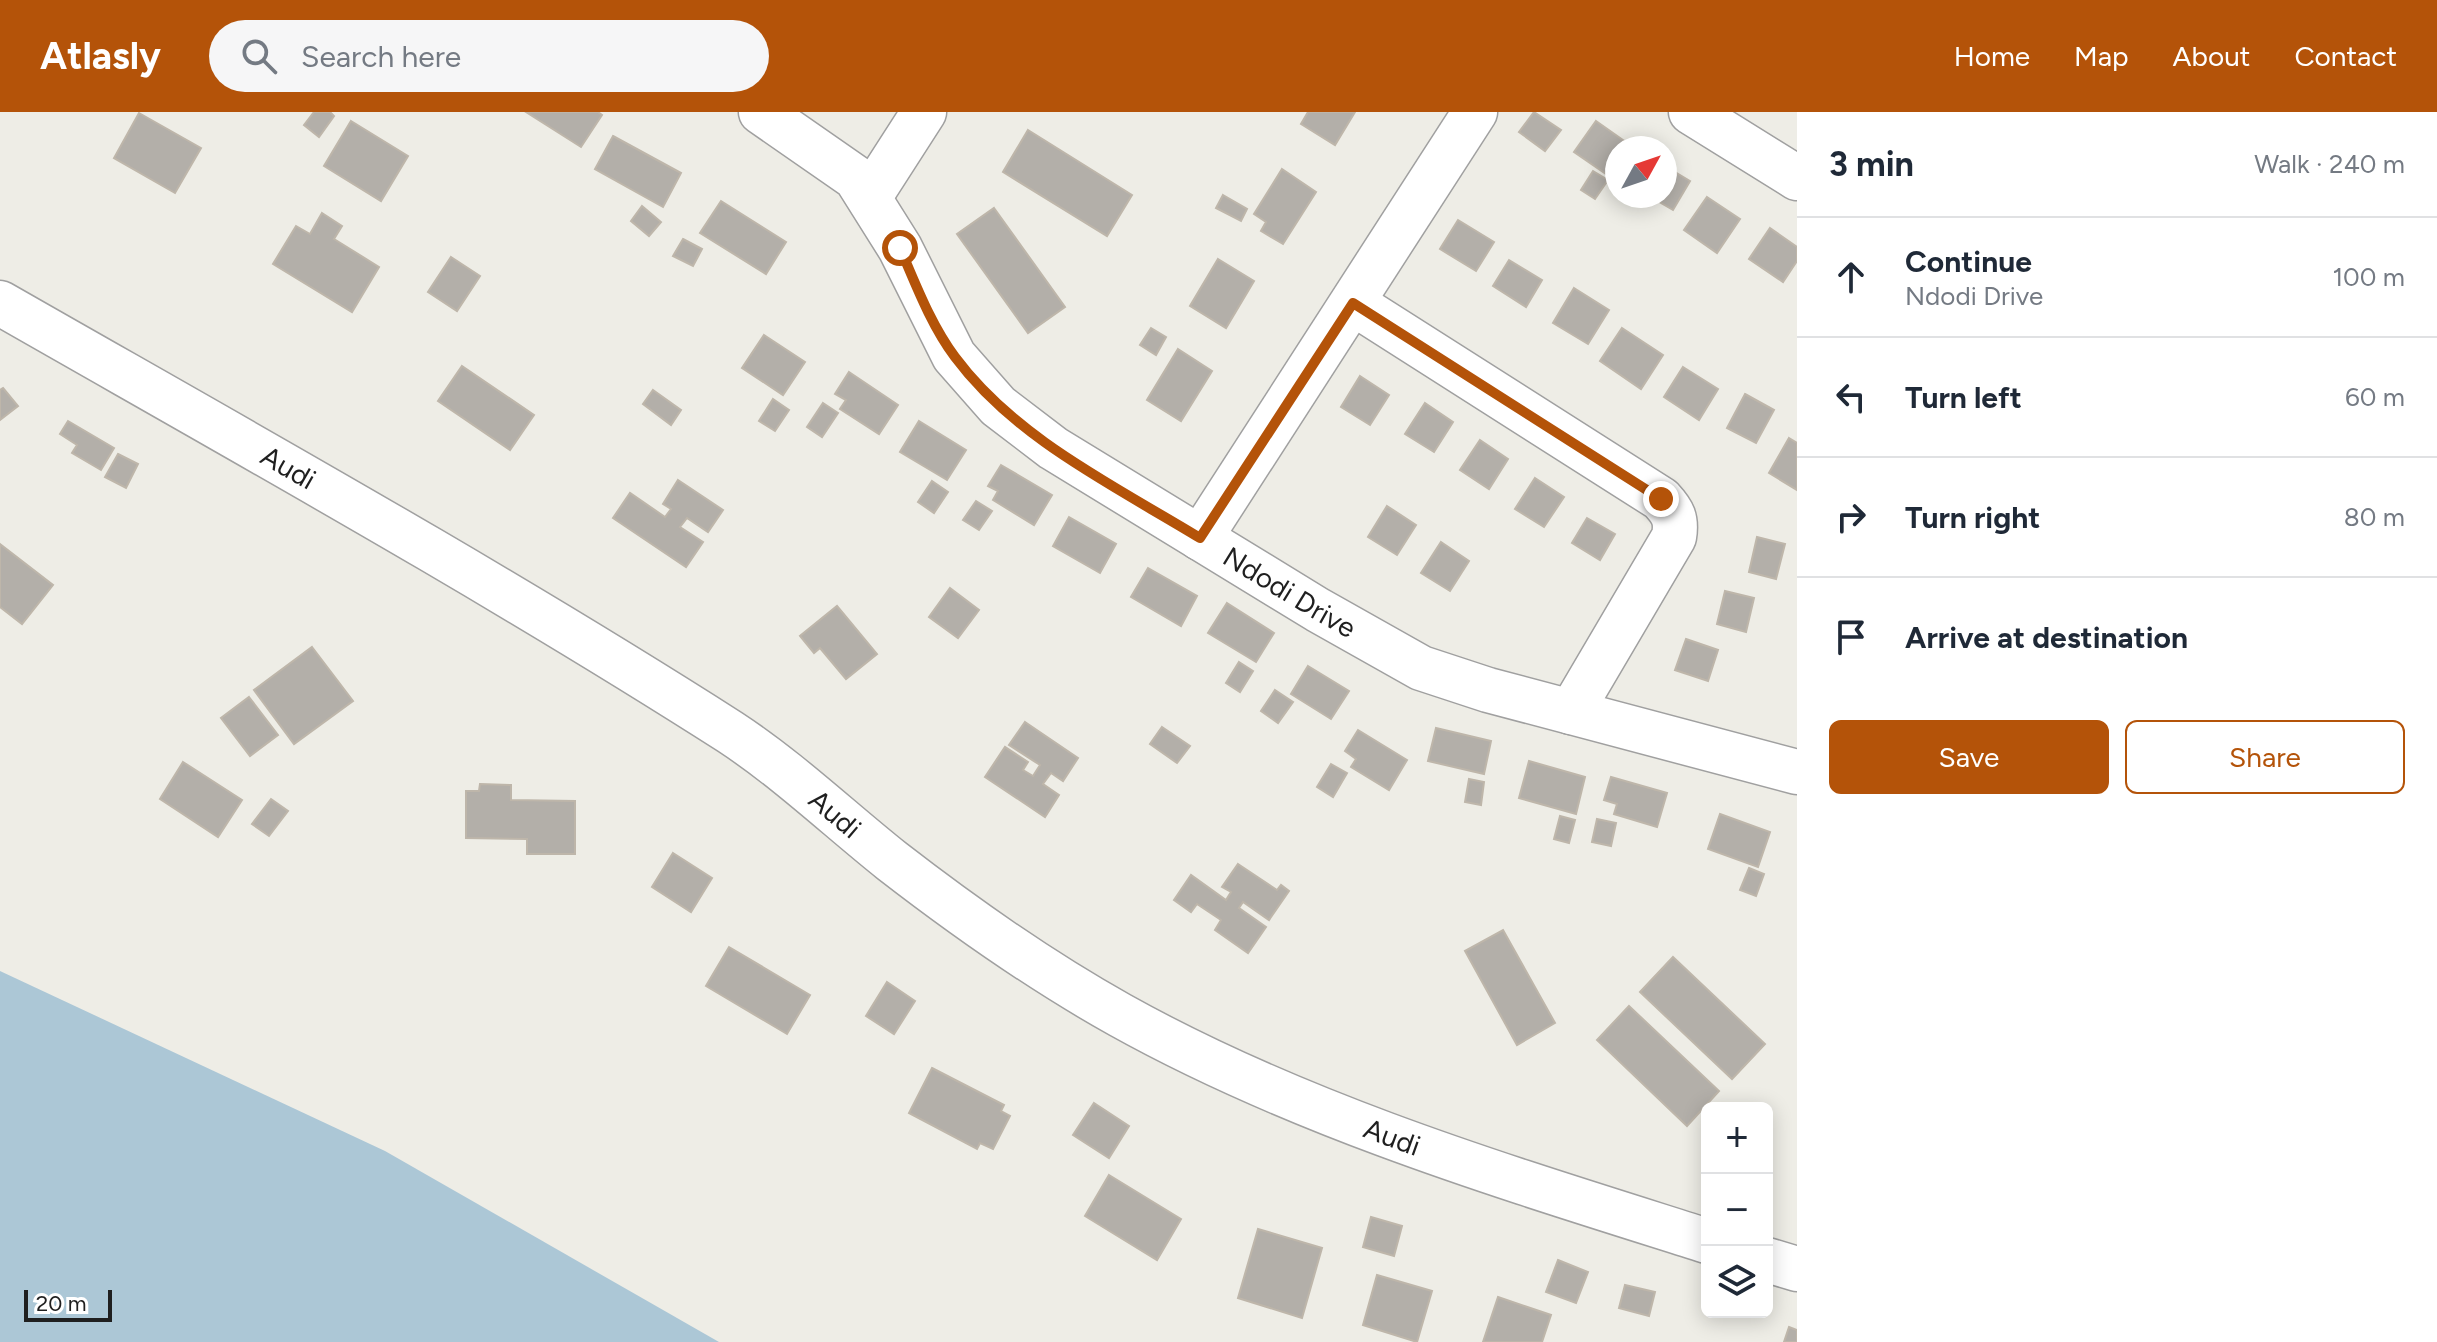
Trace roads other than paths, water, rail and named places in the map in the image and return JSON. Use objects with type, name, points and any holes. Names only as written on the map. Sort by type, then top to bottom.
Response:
[{"type":"street","name":"Ndodi Drive","points":[[761,112],[835,161],[870,196],[954,356],[998,406],[1053,448],[1421,668],[1571,712],[1797,772]]},
{"type":"street","points":[[870,196],[924,112]]},
{"type":"street","points":[[1200,538],[1475,112]]},
{"type":"street","points":[[1691,112],[1797,178]]},
{"type":"street","name":"Audi","points":[[0,303],[501,591],[735,736],[892,861],[1002,940],[1117,1013],[1199,1056],[1441,1155],[1701,1239]]},
{"type":"street","points":[[1353,303],[1661,499],[1671,510],[1677,523],[1674,537],[1571,712]]},
{"type":"street","points":[[1773,1262],[1797,1269]]},
{"type":"water","points":[[0,971],[385,1151],[719,1342],[0,1342]]}]
